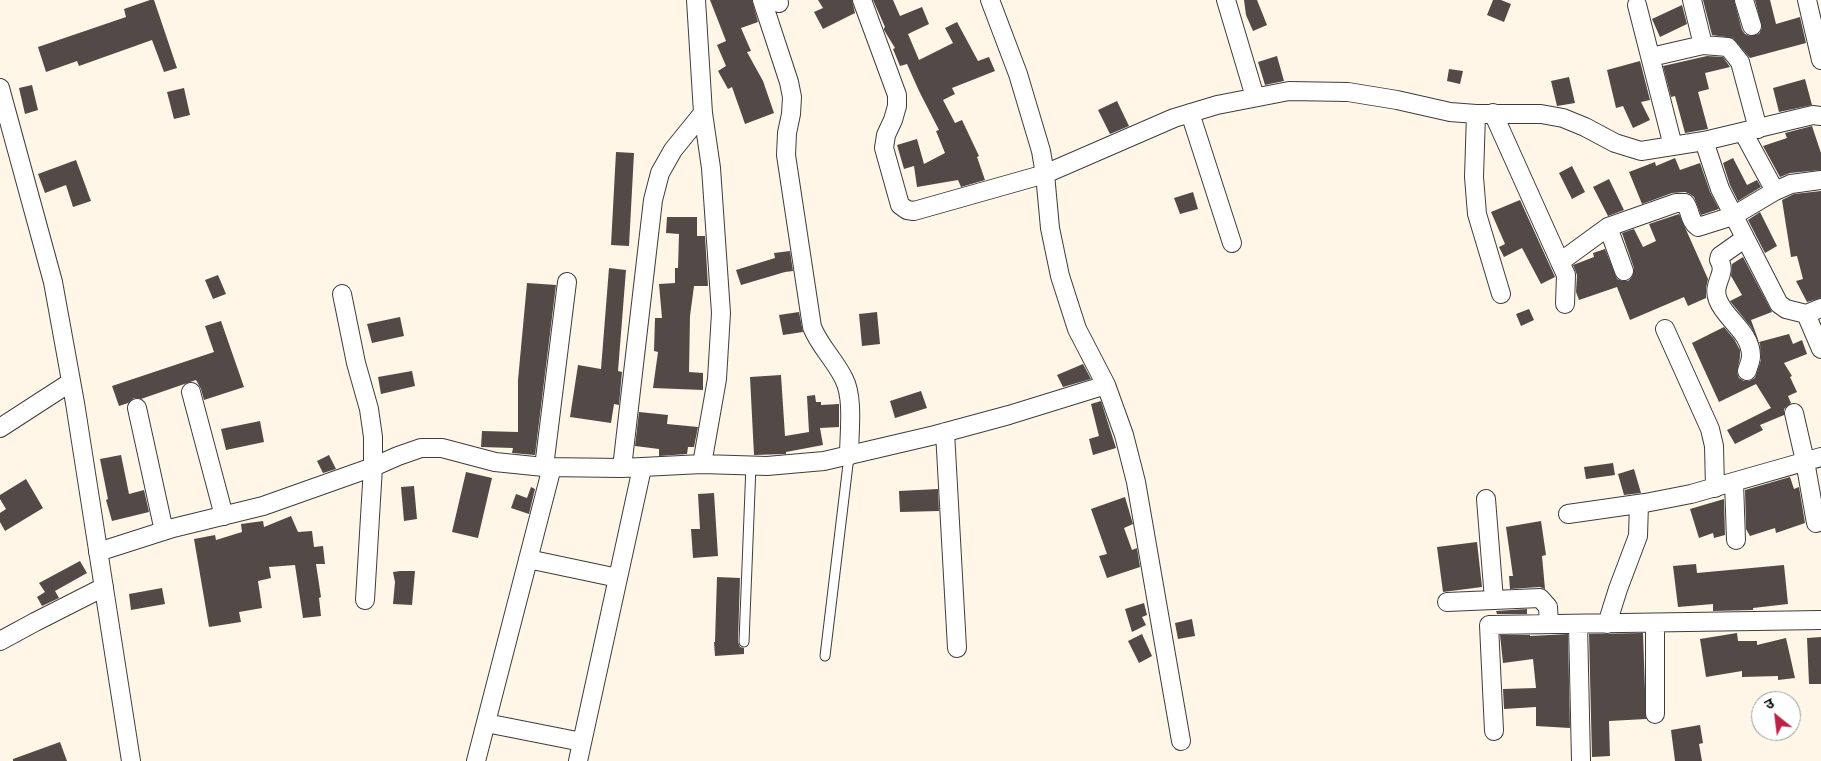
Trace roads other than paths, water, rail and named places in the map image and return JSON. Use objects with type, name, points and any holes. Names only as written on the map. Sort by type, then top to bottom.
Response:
[{"type":"street","points":[[696,0],[703,113],[711,168],[721,313],[718,379],[702,464]]},
{"type":"street","points":[[862,0],[897,96],[897,106],[886,135],[884,148],[900,205],[907,210],[914,210],[1045,174],[1169,120],[1190,113],[1217,105],[1289,91],[1348,92],[1397,100],[1450,112],[1541,114],[1563,118],[1586,127],[1614,143],[1640,151],[1704,141],[1813,116],[1821,116]]},
{"type":"street","points":[[990,0],[1018,74],[1041,151],[1050,228],[1060,276],[1077,329],[1106,385],[1124,435],[1136,482],[1181,741]]},
{"type":"street","points":[[1226,0],[1256,97]]},
{"type":"street","points":[[1692,0],[1703,44]]},
{"type":"street","points":[[1744,0],[1752,26]]},
{"type":"street","points":[[1807,0],[1821,60]]},
{"type":"street","points":[[773,1],[792,97],[791,114],[786,133],[786,155],[812,327],[817,340],[845,380],[849,398],[849,456]]},
{"type":"street","points":[[1637,4],[1673,146]]},
{"type":"street","points":[[1651,56],[1703,44],[1728,48],[1740,62],[1750,130],[1775,191]]},
{"type":"street","points":[[0,88],[53,282],[71,382],[131,761]]},
{"type":"street","points":[[622,468],[653,200],[660,173],[673,150],[703,113]]},
{"type":"street","points":[[1190,113],[1232,243]]},
{"type":"street","points":[[1485,114],[1566,275],[1565,304]]},
{"type":"street","points":[[1485,114],[1474,177],[1477,214],[1501,294]]},
{"type":"street","points":[[1704,141],[1720,189],[1779,304],[1786,309],[1813,311],[1821,349]]},
{"type":"street","points":[[1560,262],[1608,227],[1681,202],[1685,203],[1689,208],[1691,220],[1698,227],[1734,216],[1775,191],[1791,184],[1821,180]]},
{"type":"street","points":[[1608,227],[1624,271]]},
{"type":"street","points":[[1744,239],[1720,256],[1719,260],[1723,266],[1716,290],[1720,305],[1739,328],[1749,347],[1751,357],[1747,371]]},
{"type":"street","points":[[476,761],[528,559],[548,467],[567,282]]},
{"type":"street","points":[[342,294],[356,362],[369,409],[373,437],[365,600]]},
{"type":"street","points":[[1665,329],[1710,429],[1714,446],[1715,488]]},
{"type":"street","points":[[0,428],[71,382]]},
{"type":"street","points":[[98,552],[164,531],[263,506],[421,448],[442,448],[495,462],[548,467],[642,468],[702,464],[767,466],[824,461],[1009,415],[1106,385]]},
{"type":"street","points":[[191,392],[224,516]]},
{"type":"street","points":[[137,408],[164,531]]},
{"type":"street","points":[[1794,414],[1813,459],[1816,524]]},
{"type":"street","points":[[945,432],[957,648]]},
{"type":"street","points":[[1568,514],[1639,504],[1691,494],[1813,459]]},
{"type":"street","points":[[578,761],[642,468]]},
{"type":"street","points":[[1734,482],[1736,540]]},
{"type":"street","points":[[1486,499],[1494,600]]},
{"type":"street","points":[[1607,624],[1638,536],[1639,504]]},
{"type":"street","points":[[528,559],[618,578]]},
{"type":"street","points":[[0,641],[104,587]]},
{"type":"street","points":[[1447,602],[1540,598],[1548,606],[1549,624]]},
{"type":"street","points":[[1494,731],[1490,624],[1821,620]]},
{"type":"street","points":[[1655,623],[1655,714]]},
{"type":"street","points":[[1578,624],[1581,761]]},
{"type":"street","points":[[486,723],[582,742]]},
{"type":"lane","points":[[825,656],[849,456]]},
{"type":"lane","points":[[744,642],[751,465]]}]
